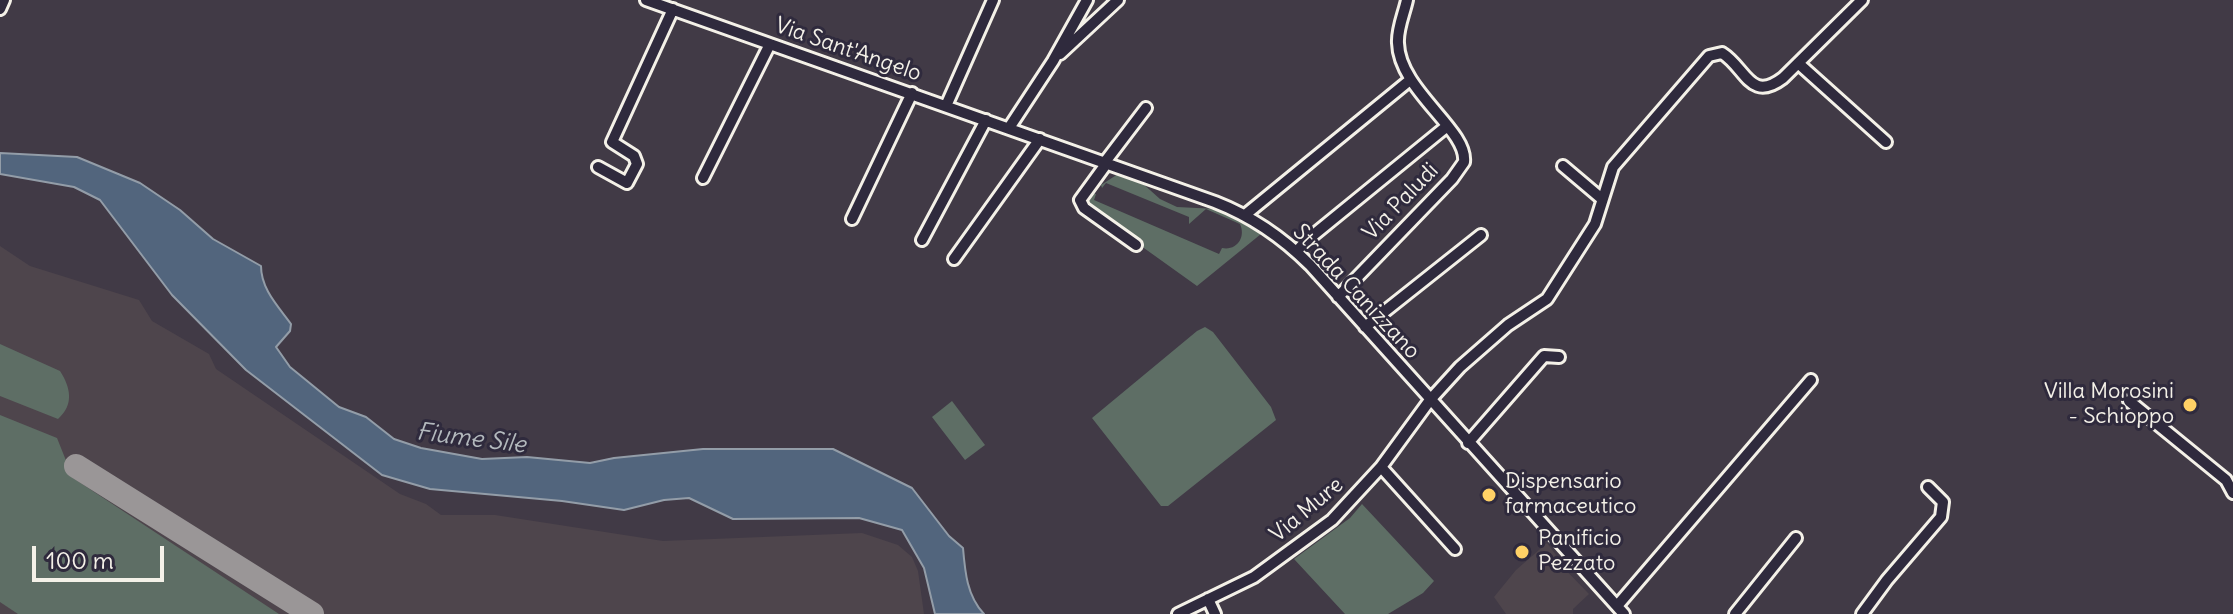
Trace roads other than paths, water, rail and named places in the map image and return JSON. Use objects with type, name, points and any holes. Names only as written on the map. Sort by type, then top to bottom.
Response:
[{"type":"street","points":[[0,9],[4,0]]},
{"type":"street","name":"Via Sant'Angelo","points":[[646,0],[946,106]]},
{"type":"street","points":[[946,106],[993,0]]},
{"type":"street","points":[[1009,128],[1053,61],[1087,0]]},
{"type":"street","points":[[1053,61],[1118,0]]},
{"type":"street","name":"Via Paludi","points":[[1338,297],[1461,167],[1464,153],[1410,80],[1398,44],[1407,0]]},
{"type":"street","points":[[1862,0],[1798,63],[1886,142]]},
{"type":"street","points":[[598,167],[627,183],[637,164],[634,156],[612,142],[673,9]]},
{"type":"street","points":[[703,178],[770,44]]},
{"type":"street","name":"Via Mure","points":[[1178,614],[1254,577],[1342,512],[1381,467],[1430,400],[1460,367],[1508,325],[1547,299],[1595,224],[1609,173],[1617,161],[1709,56],[1717,53],[1727,56],[1753,85],[1762,88],[1776,83],[1798,63]]},
{"type":"street","points":[[1245,215],[1410,80]]},
{"type":"street","points":[[852,219],[912,93]]},
{"type":"street","name":"Strada Canizzano","points":[[946,106],[1245,215],[1296,252],[1620,610],[1811,380]]},
{"type":"street","points":[[1136,245],[1081,203],[1105,162],[1146,108]]},
{"type":"street","points":[[922,240],[986,120]]},
{"type":"street","points":[[1296,252],[1446,127]]},
{"type":"street","points":[[954,259],[1040,139]]},
{"type":"street","points":[[1563,166],[1602,199]]},
{"type":"street","points":[[1365,327],[1481,235]]},
{"type":"street","points":[[1468,443],[1544,356],[1559,357]]},
{"type":"street","points":[[2129,401],[2230,477],[2233,493]]},
{"type":"street","points":[[1381,467],[1455,549]]},
{"type":"street","points":[[1862,614],[1941,517],[1943,502],[1928,487]]},
{"type":"street","points":[[1735,614],[1796,538]]},
{"type":"street","points":[[1208,599],[1215,614]]},
{"type":"water","points":[[0,153],[77,157],[140,183],[180,210],[213,239],[261,266],[267,290],[291,324],[290,331],[276,347],[290,367],[339,407],[366,417],[394,439],[421,448],[482,459],[527,457],[590,463],[703,449],[833,449],[912,488],[949,536],[963,548],[970,592],[984,614],[935,614],[924,568],[902,530],[859,518],[733,519],[689,498],[664,500],[624,510],[430,489],[382,475],[246,370],[172,295],[100,200],[74,187],[0,174]]},
{"type":"place","name":"Villa Morosini - Schioppo","points":[[2190,405]]},
{"type":"place","name":"Dispensario farmaceutico","points":[[1489,495]]},
{"type":"place","name":"Panificio Pezzato","points":[[1522,552]]},
{"type":"water label","name":"Fiume Sile","points":[[471,439]]}]
